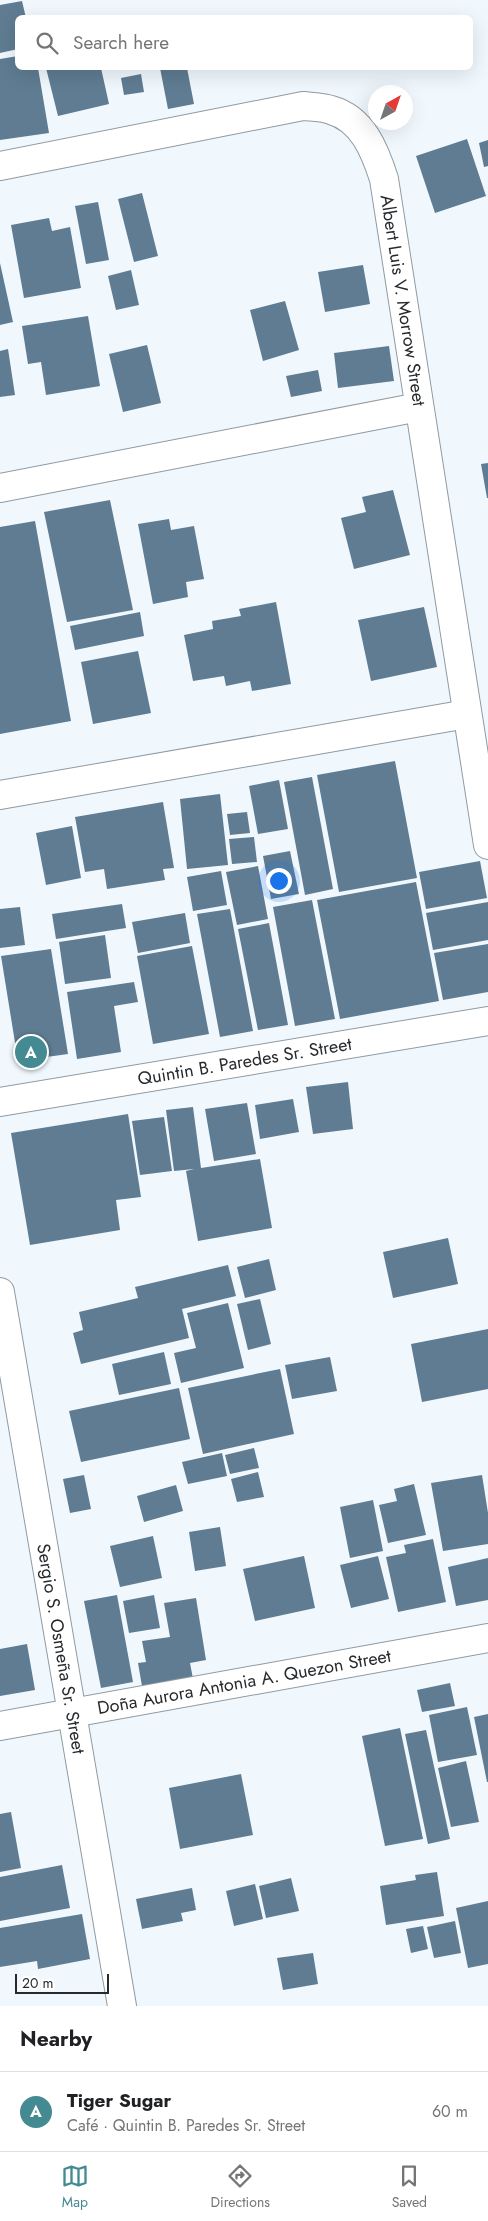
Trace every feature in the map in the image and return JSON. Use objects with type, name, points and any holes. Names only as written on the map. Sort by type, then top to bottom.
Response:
[{"type":"street","name":"Albert Luis V. Morrow Street","points":[[0,166],[303,106],[332,110],[357,126],[374,148],[384,180],[488,845]]},
{"type":"street","points":[[0,488],[419,407]]},
{"type":"street","points":[[0,795],[467,714]]},
{"type":"street","name":"Quintin B. Paredes Sr. Street","points":[[0,1102],[488,1021]]},
{"type":"street","name":"Sergio S. Osmeña Sr. Street","points":[[0,1292],[122,2006]]},
{"type":"street","name":"Doña Aurora Antonia A. Quezon Street","points":[[0,1726],[488,1638]]},
{"type":"building","points":[[22,1],[25,15],[15,15],[15,50],[0,53],[0,5]]},
{"type":"building","points":[[15,56],[15,70],[38,70],[49,133],[0,140],[0,59]]},
{"type":"building","points":[[46,70],[101,70],[109,104],[58,116]]},
{"type":"building","points":[[160,70],[187,70],[194,104],[168,109]]},
{"type":"building","points":[[141,74],[144,92],[124,95],[121,78]]},
{"type":"building","points":[[467,139],[486,196],[435,213],[416,156]]},
{"type":"building","points":[[488,140],[488,166],[484,167],[479,143]]},
{"type":"building","points":[[142,193],[158,256],[134,262],[118,199]]},
{"type":"building","points":[[98,202],[109,260],[86,264],[75,206]]},
{"type":"building","points":[[49,218],[52,231],[70,227],[81,288],[24,298],[11,225]]},
{"type":"building","points":[[0,263],[13,322],[0,325]]},
{"type":"building","points":[[363,265],[370,304],[325,312],[318,272]]},
{"type":"building","points":[[131,270],[139,305],[116,310],[108,276]]},
{"type":"building","points":[[285,301],[299,350],[263,361],[250,310]]},
{"type":"building","points":[[88,316],[100,386],[46,395],[41,362],[28,364],[22,326]]},
{"type":"building","points":[[147,345],[161,403],[123,412],[109,354]]},
{"type":"building","points":[[389,346],[394,381],[338,388],[334,353]]},
{"type":"building","points":[[8,349],[15,395],[0,397],[0,351]]},
{"type":"building","points":[[318,370],[322,391],[291,397],[286,376]]},
{"type":"building","points":[[488,463],[488,498],[487,498],[481,464]]},
{"type":"building","points":[[393,490],[410,555],[354,569],[341,518],[366,512],[362,497]]},
{"type":"building","points":[[110,500],[133,610],[67,622],[44,512]]},
{"type":"building","points":[[169,519],[171,530],[194,526],[204,579],[186,582],[188,597],[153,604],[138,524]]},
{"type":"building","points":[[35,521],[71,721],[0,734],[0,527]]},
{"type":"building","points":[[276,602],[291,684],[252,691],[250,681],[226,686],[224,676],[193,681],[184,635],[213,629],[212,621],[241,616],[239,609]]},
{"type":"building","points":[[424,607],[437,667],[371,681],[358,620]]},
{"type":"building","points":[[140,612],[144,636],[75,650],[70,626]]},
{"type":"building","points":[[138,651],[151,713],[93,724],[81,662]]},
{"type":"building","points":[[395,761],[417,878],[339,892],[317,775]]},
{"type":"building","points":[[312,777],[333,889],[305,895],[284,782]]},
{"type":"building","points":[[279,780],[288,829],[258,834],[249,786]]},
{"type":"building","points":[[220,794],[228,865],[187,869],[180,799]]},
{"type":"building","points":[[163,802],[174,868],[163,869],[165,880],[107,889],[104,869],[85,872],[75,817]]},
{"type":"building","points":[[247,812],[250,833],[230,835],[227,814]]},
{"type":"building","points":[[72,826],[81,878],[46,885],[36,833]]},
{"type":"building","points":[[254,837],[257,862],[232,864],[229,839]]},
{"type":"building","points":[[290,851],[299,894],[271,899],[263,856]]},
{"type":"building","points":[[480,861],[487,898],[426,909],[419,872]]},
{"type":"building","points":[[258,866],[268,919],[237,925],[226,872]]},
{"type":"building","points":[[221,871],[227,905],[193,911],[187,877]]},
{"type":"building","points":[[416,882],[439,1001],[340,1019],[317,900]]},
{"type":"building","points":[[312,900],[335,1019],[295,1026],[273,907]]},
{"type":"building","points":[[488,902],[488,940],[433,950],[426,913]]},
{"type":"building","points":[[122,904],[126,928],[56,939],[52,914]]},
{"type":"building","points":[[20,907],[25,945],[0,948],[0,909]]},
{"type":"building","points":[[230,909],[253,1031],[220,1037],[197,914]]},
{"type":"building","points":[[185,913],[190,943],[138,953],[132,922]]},
{"type":"building","points":[[269,923],[288,1025],[258,1030],[238,929]]},
{"type":"building","points":[[105,935],[111,978],[65,984],[59,942]]},
{"type":"building","points":[[488,944],[488,992],[443,1000],[434,953]]},
{"type":"building","points":[[192,946],[209,1034],[153,1044],[137,956]]},
{"type":"building","points":[[51,949],[68,1054],[18,1061],[1,956]]},
{"type":"building","points":[[134,982],[138,1002],[114,1006],[121,1052],[77,1059],[67,992]]},
{"type":"building","points":[[348,1082],[353,1129],[313,1134],[306,1087]]},
{"type":"building","points":[[293,1099],[299,1132],[260,1139],[255,1105]]},
{"type":"building","points":[[247,1103],[256,1154],[214,1161],[205,1109]]},
{"type":"building","points":[[193,1107],[201,1168],[260,1159],[272,1228],[198,1241],[186,1171],[194,1169],[174,1171],[166,1110]]},
{"type":"building","points":[[128,1114],[141,1197],[116,1200],[120,1230],[30,1245],[11,1133]]},
{"type":"building","points":[[164,1117],[172,1171],[140,1175],[132,1121]]},
{"type":"building","points":[[448,1238],[458,1284],[393,1298],[383,1252]]},
{"type":"building","points":[[269,1259],[276,1290],[245,1298],[237,1267]]},
{"type":"building","points":[[228,1265],[236,1296],[182,1309],[189,1338],[81,1364],[73,1333],[83,1330],[79,1312],[138,1298],[135,1287]]},
{"type":"building","points":[[260,1299],[271,1344],[248,1350],[237,1304]]},
{"type":"building","points":[[228,1303],[244,1368],[181,1383],[174,1353],[196,1348],[187,1313]]},
{"type":"building","points":[[488,1329],[488,1389],[422,1402],[411,1344]]},
{"type":"building","points":[[164,1352],[171,1384],[119,1395],[112,1364]]},
{"type":"building","points":[[330,1357],[337,1391],[292,1399],[285,1365]]},
{"type":"building","points":[[280,1369],[294,1434],[203,1454],[188,1388]]},
{"type":"building","points":[[179,1388],[190,1439],[81,1462],[69,1411]]},
{"type":"building","points":[[254,1448],[259,1468],[230,1474],[225,1455]]},
{"type":"building","points":[[222,1453],[227,1476],[188,1484],[182,1462]]},
{"type":"building","points":[[258,1472],[264,1497],[237,1502],[231,1479]]},
{"type":"building","points":[[84,1475],[91,1509],[70,1513],[63,1479]]},
{"type":"building","points":[[482,1475],[488,1513],[488,1544],[443,1551],[431,1483]]},
{"type":"building","points":[[414,1484],[426,1535],[388,1543],[379,1505],[397,1501],[394,1489]]},
{"type":"building","points":[[176,1485],[183,1511],[144,1522],[137,1496]]},
{"type":"building","points":[[373,1500],[383,1551],[350,1558],[340,1507]]},
{"type":"building","points":[[220,1527],[226,1566],[195,1571],[189,1532]]},
{"type":"building","points":[[153,1536],[162,1578],[120,1587],[110,1546]]},
{"type":"building","points":[[433,1539],[446,1602],[398,1612],[386,1557],[406,1553],[404,1545]]},
{"type":"building","points":[[304,1556],[315,1608],[255,1621],[243,1569]]},
{"type":"building","points":[[378,1556],[389,1599],[351,1608],[340,1565]]},
{"type":"building","points":[[488,1558],[488,1600],[456,1606],[448,1567]]},
{"type":"building","points":[[117,1595],[133,1682],[101,1688],[84,1601]]},
{"type":"building","points":[[154,1595],[160,1628],[129,1633],[123,1601]]},
{"type":"building","points":[[196,1598],[206,1660],[190,1663],[194,1684],[143,1692],[138,1663],[146,1662],[142,1641],[170,1637],[164,1603]]},
{"type":"building","points":[[27,1644],[35,1690],[0,1696],[0,1649]]},
{"type":"building","points":[[450,1683],[455,1706],[422,1712],[417,1690]]},
{"type":"building","points":[[467,1707],[477,1755],[438,1762],[429,1715]]},
{"type":"building","points":[[488,1714],[488,1782],[487,1782],[474,1717]]},
{"type":"building","points":[[400,1728],[423,1839],[385,1846],[362,1736]]},
{"type":"building","points":[[426,1730],[450,1839],[428,1844],[405,1734]]},
{"type":"building","points":[[466,1761],[479,1822],[451,1827],[438,1768]]},
{"type":"building","points":[[241,1774],[253,1835],[180,1849],[169,1788]]},
{"type":"building","points":[[11,1812],[21,1868],[0,1872],[0,1814]]},
{"type":"building","points":[[62,1865],[70,1908],[0,1921],[0,1877]]},
{"type":"building","points":[[437,1872],[444,1916],[386,1925],[380,1886],[416,1880],[415,1875]]},
{"type":"building","points":[[291,1878],[299,1911],[266,1918],[259,1886]]},
{"type":"building","points":[[255,1884],[263,1919],[234,1926],[226,1891]]},
{"type":"building","points":[[192,1888],[196,1910],[181,1913],[183,1921],[142,1929],[136,1899]]},
{"type":"building","points":[[488,1901],[488,1964],[468,1968],[456,1908]]},
{"type":"building","points":[[82,1914],[90,1959],[38,1969],[37,1961],[0,1967],[0,1928]]},
{"type":"building","points":[[455,1921],[461,1953],[434,1958],[427,1927]]},
{"type":"building","points":[[423,1926],[428,1949],[411,1953],[406,1929]]},
{"type":"building","points":[[313,1953],[318,1984],[283,1990],[277,1958]]},
{"type":"place","name":"Tiger Sugar","points":[[31,1052]]}]
